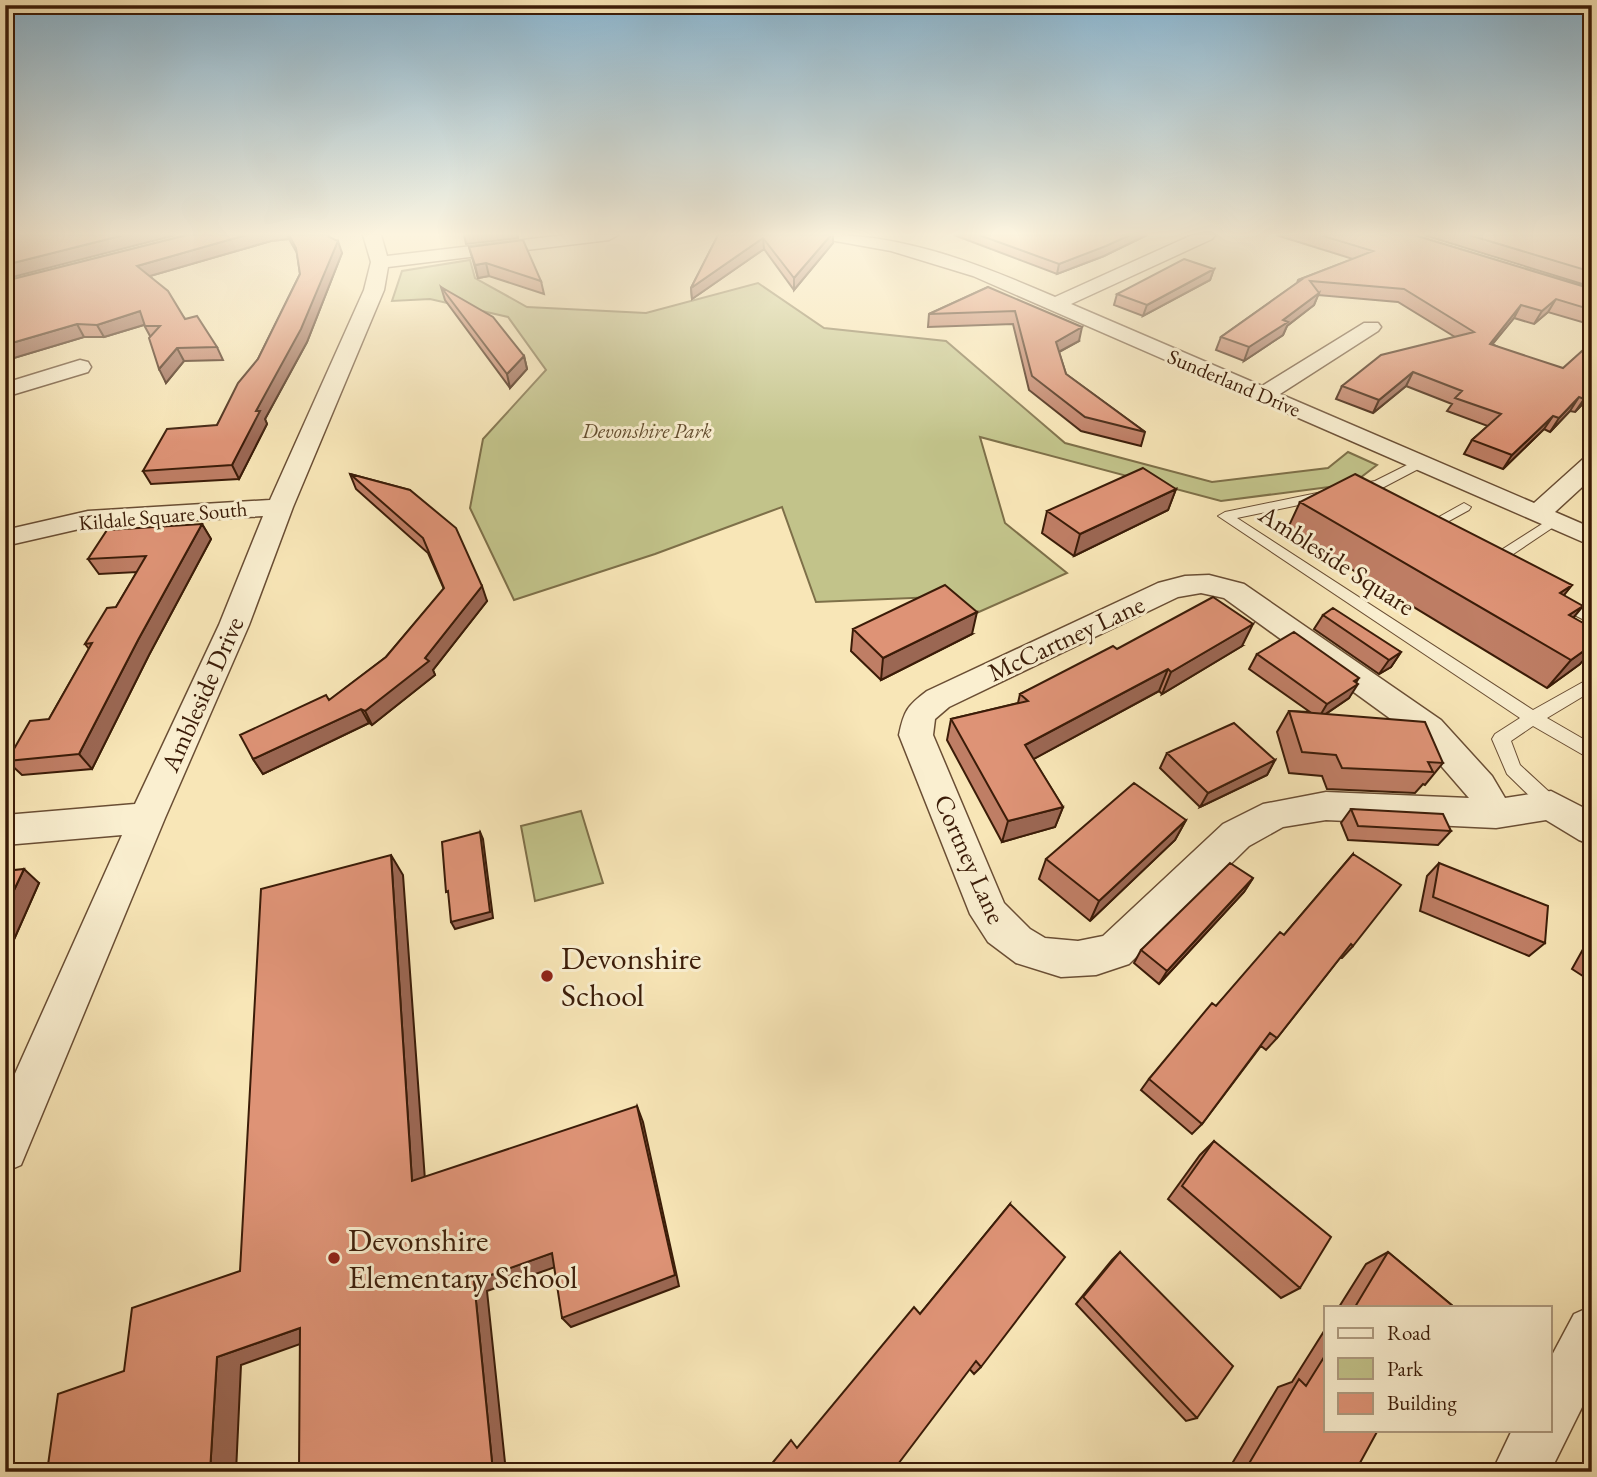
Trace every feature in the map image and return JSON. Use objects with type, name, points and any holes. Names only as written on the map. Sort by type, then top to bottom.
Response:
[{"type":"street","name":"Ambleside Drive","points":[[5,1149],[147,818],[234,625],[280,507],[368,304]]},
{"type":"street","name":"Sunderland Drive","points":[[1054,305],[1592,538]]},
{"type":"street","points":[[1262,396],[1371,327]]},
{"type":"street","points":[[5,390],[80,367]]},
{"type":"street","points":[[1545,518],[1592,464]]},
{"type":"street","name":"Kildale Square South","points":[[5,538],[88,519],[280,507]]},
{"type":"street","name":"McCartney Lane","points":[[938,699],[1168,590],[1209,583],[1234,591],[1429,729],[1480,786],[1496,814]]},
{"type":"street","name":"Cortney Lane","points":[[938,699],[920,714],[916,735],[989,914],[1004,934],[1024,950],[1047,957],[1072,961],[1115,951],[1236,835],[1276,814],[1326,806],[1496,814]]},
{"type":"street","points":[[1496,814],[1551,805],[1592,830]]},
{"type":"street","points":[[5,830],[147,818]]},
{"type":"street","points":[[1552,1410],[1592,1332]]},
{"type":"street","points":[[1520,1472],[1541,1432]]},
{"type":"lane","name":"Ambleside Square","points":[[1419,463],[1378,484],[1225,516],[1533,718]]},
{"type":"lane","points":[[1450,539],[1428,527],[1464,507]]},
{"type":"lane","points":[[1492,563],[1545,518]]},
{"type":"lane","points":[[1546,594],[1592,619]]},
{"type":"lane","points":[[1551,805],[1513,769],[1501,739],[1592,683]]},
{"type":"lane","points":[[1533,718],[1592,753]]},
{"type":"green space","name":"Devonshire Park","points":[[451,304],[521,304],[527,307],[646,313],[680,304],[789,304],[824,328],[946,341],[1065,443],[1212,482],[1328,468],[1348,452],[1377,465],[1352,484],[1221,501],[980,437],[1005,523],[1067,573],[963,619],[936,597],[816,602],[782,507],[655,554],[514,600],[470,508],[483,439],[546,370],[508,317]]},
{"type":"green space","points":[[581,811],[603,883],[535,901],[521,826]]},
{"type":"building","points":[[5,304],[176,304],[185,319],[197,316],[217,347],[177,348],[159,369],[149,338],[160,326],[145,326],[140,311],[97,325],[77,324],[5,345]]},
{"type":"building","points":[[285,304],[312,304],[301,329],[256,411],[260,411],[232,465],[143,471],[167,429],[217,425],[238,383],[258,359]]},
{"type":"building","points":[[454,304],[470,304],[493,317],[524,356],[507,374]]},
{"type":"building","points":[[951,304],[1028,304],[1082,327],[1056,342],[1066,374],[1145,432],[1085,417],[1032,376],[1015,311],[929,314]]},
{"type":"building","points":[[1267,304],[1304,304],[1283,320],[1288,322],[1249,347],[1221,337]]},
{"type":"building","points":[[1428,304],[1550,304],[1542,311],[1521,305],[1490,344],[1563,368],[1592,342],[1592,390],[1584,399],[1579,397],[1559,418],[1553,416],[1512,455],[1472,440],[1501,414],[1455,398],[1462,391],[1413,372],[1379,400],[1342,386],[1381,355],[1474,332]]},
{"type":"building","points":[[1572,304],[1592,304],[1592,310]]},
{"type":"building","points":[[1143,468],[1176,489],[1080,534],[1047,511]]},
{"type":"building","points":[[350,474],[410,490],[456,528],[482,586],[425,658],[429,661],[365,711],[361,709],[253,759],[240,735],[326,695],[329,700],[386,657],[444,588],[423,538]]},
{"type":"building","points":[[1355,474],[1572,585],[1560,593],[1583,606],[1569,615],[1592,628],[1592,645],[1571,660],[1300,502]]},
{"type":"building","points":[[202,524],[79,754],[7,761],[30,721],[49,719],[92,643],[85,644],[107,608],[116,607],[146,556],[88,559],[107,530]]},
{"type":"building","points":[[945,585],[977,612],[883,658],[853,629]]},
{"type":"building","points":[[1213,597],[1253,624],[1171,672],[1168,669],[1025,745],[1063,807],[1008,821],[951,719],[1028,701],[1020,694],[1113,646],[1117,649]]},
{"type":"building","points":[[1333,608],[1401,652],[1389,660],[1323,615]]},
{"type":"building","points":[[1294,632],[1359,678],[1354,681],[1358,684],[1327,704],[1257,654]]},
{"type":"building","points":[[1289,711],[1425,722],[1443,763],[1428,762],[1433,772],[1342,768],[1336,755],[1302,752]]},
{"type":"building","points":[[1234,723],[1275,760],[1208,793],[1167,753]]},
{"type":"building","points":[[1134,783],[1186,820],[1099,901],[1046,859]]},
{"type":"building","points":[[1351,809],[1443,814],[1451,831],[1358,826]]},
{"type":"building","points":[[480,832],[490,912],[451,922],[442,842]]},
{"type":"building","points":[[1353,854],[1401,885],[1277,1038],[1270,1033],[1202,1124],[1149,1079],[1212,1003],[1216,1006],[1280,932],[1284,935]]},
{"type":"building","points":[[391,855],[412,1181],[637,1106],[675,1275],[562,1318],[552,1253],[474,1281],[493,1472],[299,1472],[300,1328],[217,1357],[210,1472],[47,1472],[58,1394],[124,1371],[132,1308],[240,1271],[261,889]]},
{"type":"building","points":[[1230,863],[1253,878],[1167,971],[1141,950]]},
{"type":"building","points":[[1439,863],[1548,906],[1545,943],[1433,897]]},
{"type":"building","points":[[24,869],[5,909],[5,871]]},
{"type":"building","points":[[1214,1141],[1331,1237],[1300,1288],[1182,1186]]},
{"type":"building","points":[[1010,1204],[1065,1257],[981,1367],[976,1361],[892,1472],[765,1472],[791,1440],[797,1448],[914,1307],[920,1314]]},
{"type":"building","points":[[1120,1252],[1233,1366],[1197,1418],[1083,1297]]},
{"type":"building","points":[[1388,1252],[1453,1306],[1356,1306]]},
{"type":"building","points":[[1324,1357],[1324,1432],[1377,1432],[1355,1472],[1244,1472],[1299,1379],[1306,1386]]},
{"type":"place","name":"Devonshire School","points":[[547,976]]},
{"type":"place","name":"Devonshire Elementary School","points":[[334,1258]]}]
